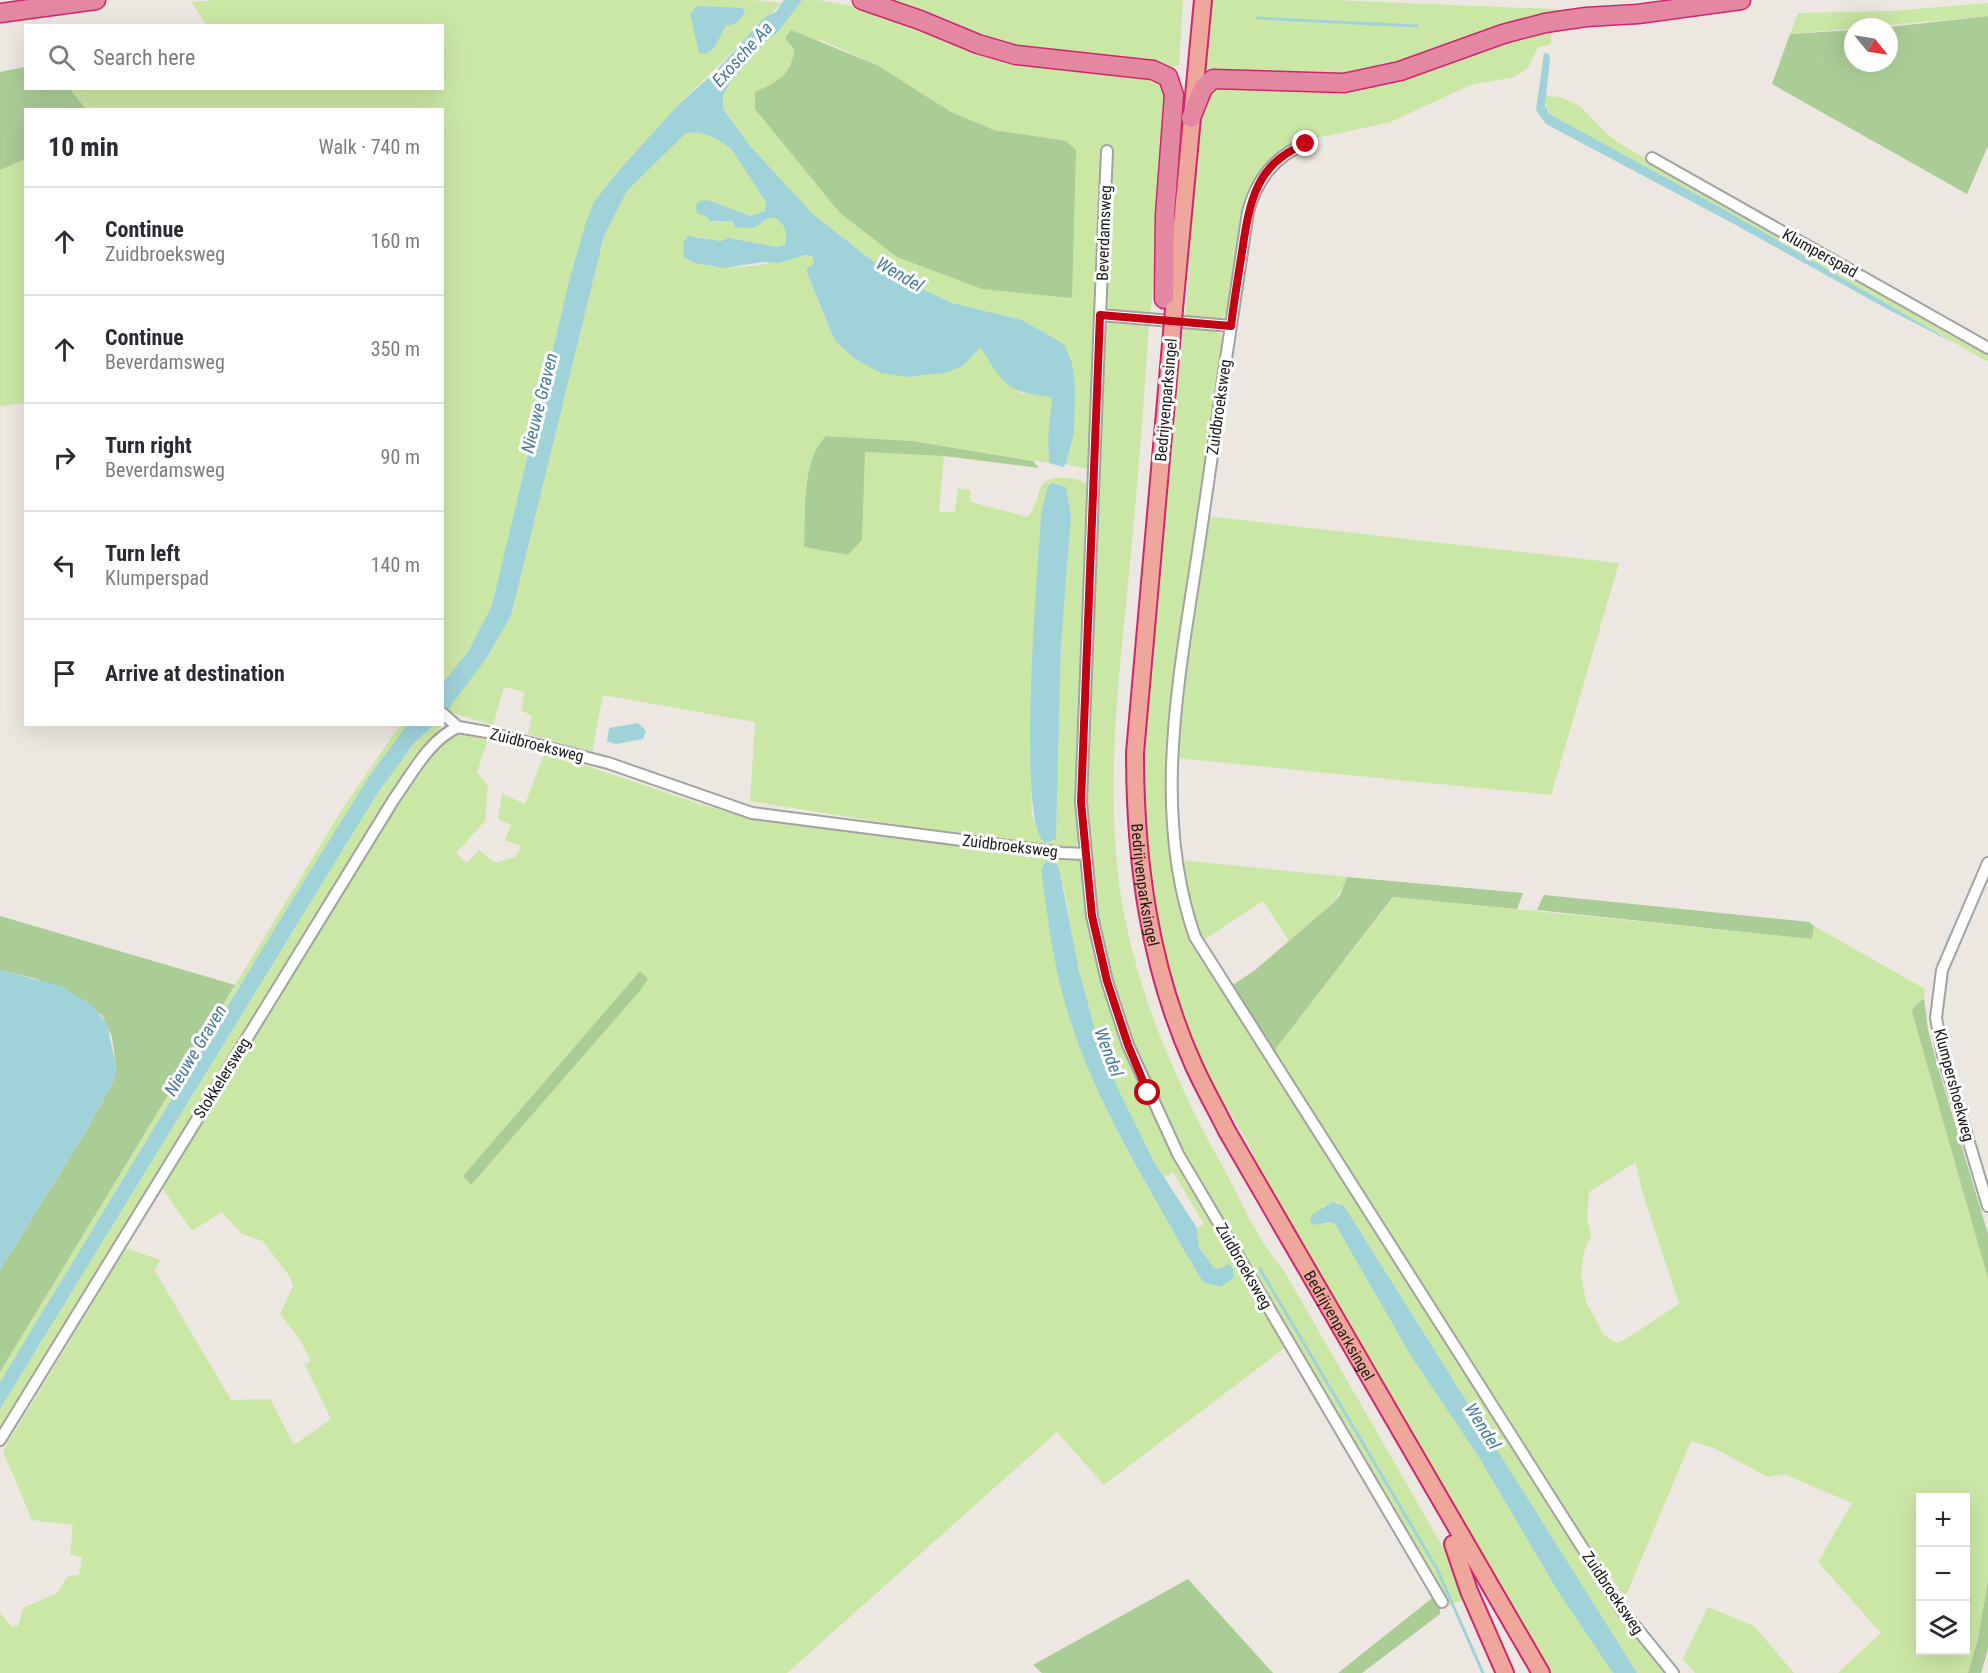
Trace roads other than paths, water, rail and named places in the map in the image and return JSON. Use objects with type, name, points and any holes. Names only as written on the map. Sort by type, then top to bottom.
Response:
[{"type":"highway","points":[[0,13],[96,0]]},
{"type":"highway","points":[[862,0],[990,48],[1036,58],[1153,70],[1168,77],[1174,95],[1165,215],[1167,305]]},
{"type":"highway","points":[[1191,118],[1203,88],[1217,78],[1344,83],[1400,71],[1503,34],[1545,23],[1586,17],[1638,14],[1741,0]]},
{"type":"highway","name":"Bedrijvenparksingel","points":[[1197,5],[1167,305],[1167,332],[1135,753],[1135,808],[1141,877],[1162,979],[1194,1065],[1227,1131],[1541,1673]]},
{"type":"highway","name":"Bedrijvenparksingel","points":[[1167,305],[1191,118],[1197,5]]},
{"type":"highway","name":"Bedrijvenparksingel","points":[[1167,332],[1132,642],[1124,762],[1127,855],[1142,942],[1167,1028],[1202,1107],[1527,1673]]},
{"type":"highway","points":[[1453,1544],[1469,1591],[1505,1673]]},
{"type":"street","points":[[1100,315],[1231,326],[1248,212],[1256,188],[1279,160],[1306,144]]},
{"type":"street","name":"Beverdamsweg","points":[[1085,854],[1081,755],[1107,151]]},
{"type":"street","name":"Klumperspad","points":[[1652,158],[1988,348]]},
{"type":"street","name":"Zuidbroeksweg","points":[[1231,326],[1188,617],[1173,748],[1171,805],[1185,910],[1195,937],[1622,1610],[1673,1673]]},
{"type":"street","points":[[445,715],[458,727]]},
{"type":"street","name":"Zuidbroeksweg","points":[[458,727],[487,732],[608,763],[725,806],[752,813],[1062,854],[1085,854],[1092,916],[1107,981],[1128,1045],[1148,1093],[1178,1154],[1442,1602]]},
{"type":"street","name":"Stokkelersweg","points":[[0,1440],[394,799],[433,745],[449,731],[458,727]]},
{"type":"street","name":"Klumpershoekweg","points":[[1988,863],[1942,970],[1936,1018],[1943,1055],[1988,1206]]},
{"type":"water","name":"Exosche Aa","points":[[784,0],[802,0],[778,32],[768,39],[731,81],[723,95],[723,109],[750,146],[814,215],[888,273],[952,303],[1022,320],[1064,344],[1072,363],[1075,387],[1074,433],[1066,464],[1063,467],[1049,463],[1048,438],[1052,397],[1015,389],[1001,378],[980,347],[963,366],[945,373],[907,377],[881,373],[855,359],[835,341],[807,273],[807,268],[814,264],[812,256],[805,255],[778,263],[763,262],[724,268],[695,263],[684,257],[683,243],[688,236],[721,241],[729,238],[777,247],[785,245],[786,240],[785,230],[777,219],[767,219],[753,228],[745,228],[735,227],[733,221],[710,221],[705,215],[698,214],[695,208],[699,201],[708,200],[750,216],[765,211],[766,202],[732,150],[710,136],[686,133],[627,191],[604,236],[511,616],[486,659],[444,715],[444,682],[469,650],[492,605],[570,278],[594,202],[614,176],[677,106],[716,71],[765,17],[776,12]]},
{"type":"water","points":[[697,6],[743,8],[745,12],[737,23],[726,26],[714,48],[706,54],[699,53],[690,14]]},
{"type":"water","points":[[1544,53],[1549,54],[1550,59],[1545,106],[1549,114],[1725,210],[1958,345],[1546,124],[1536,110]]},
{"type":"water","points":[[1052,483],[1066,487],[1071,516],[1061,645],[1056,839],[1045,843],[1036,825],[1031,790],[1031,688],[1041,514],[1048,486]]},
{"type":"water","points":[[638,723],[646,731],[643,739],[616,744],[607,741],[609,728]]},
{"type":"water","points":[[407,726],[433,726],[415,742],[377,794],[0,1409],[0,1382],[370,775]]},
{"type":"water","points":[[1053,861],[1057,864],[1060,873],[1079,971],[1097,1037],[1119,1091],[1153,1160],[1197,1228],[1199,1247],[1214,1268],[1219,1269],[1228,1264],[1232,1266],[1234,1278],[1220,1287],[1203,1282],[1189,1259],[1119,1133],[1075,1035],[1056,968],[1041,869],[1046,862]]},
{"type":"water","points":[[0,970],[61,986],[92,1005],[107,1024],[116,1067],[114,1080],[88,1128],[0,1270]]},
{"type":"water","points":[[1332,1202],[1343,1205],[1351,1217],[1637,1673],[1613,1673],[1557,1590],[1480,1459],[1411,1356],[1335,1224],[1331,1222],[1312,1225],[1310,1220],[1312,1215]]},
{"type":"waterway","points":[[1257,18],[1417,26]]},
{"type":"waterway","points":[[1260,1269],[1437,1569],[1483,1673]]},
{"type":"water label","name":"Wendel","points":[[900,274]]},
{"type":"water label","name":"Nieuwe Graven","points":[[539,403]]},
{"type":"water label","name":"Nieuwe Graven","points":[[195,1050]]},
{"type":"water label","name":"Wendel","points":[[1109,1052]]},
{"type":"water label","name":"Wendel","points":[[1483,1426]]}]
